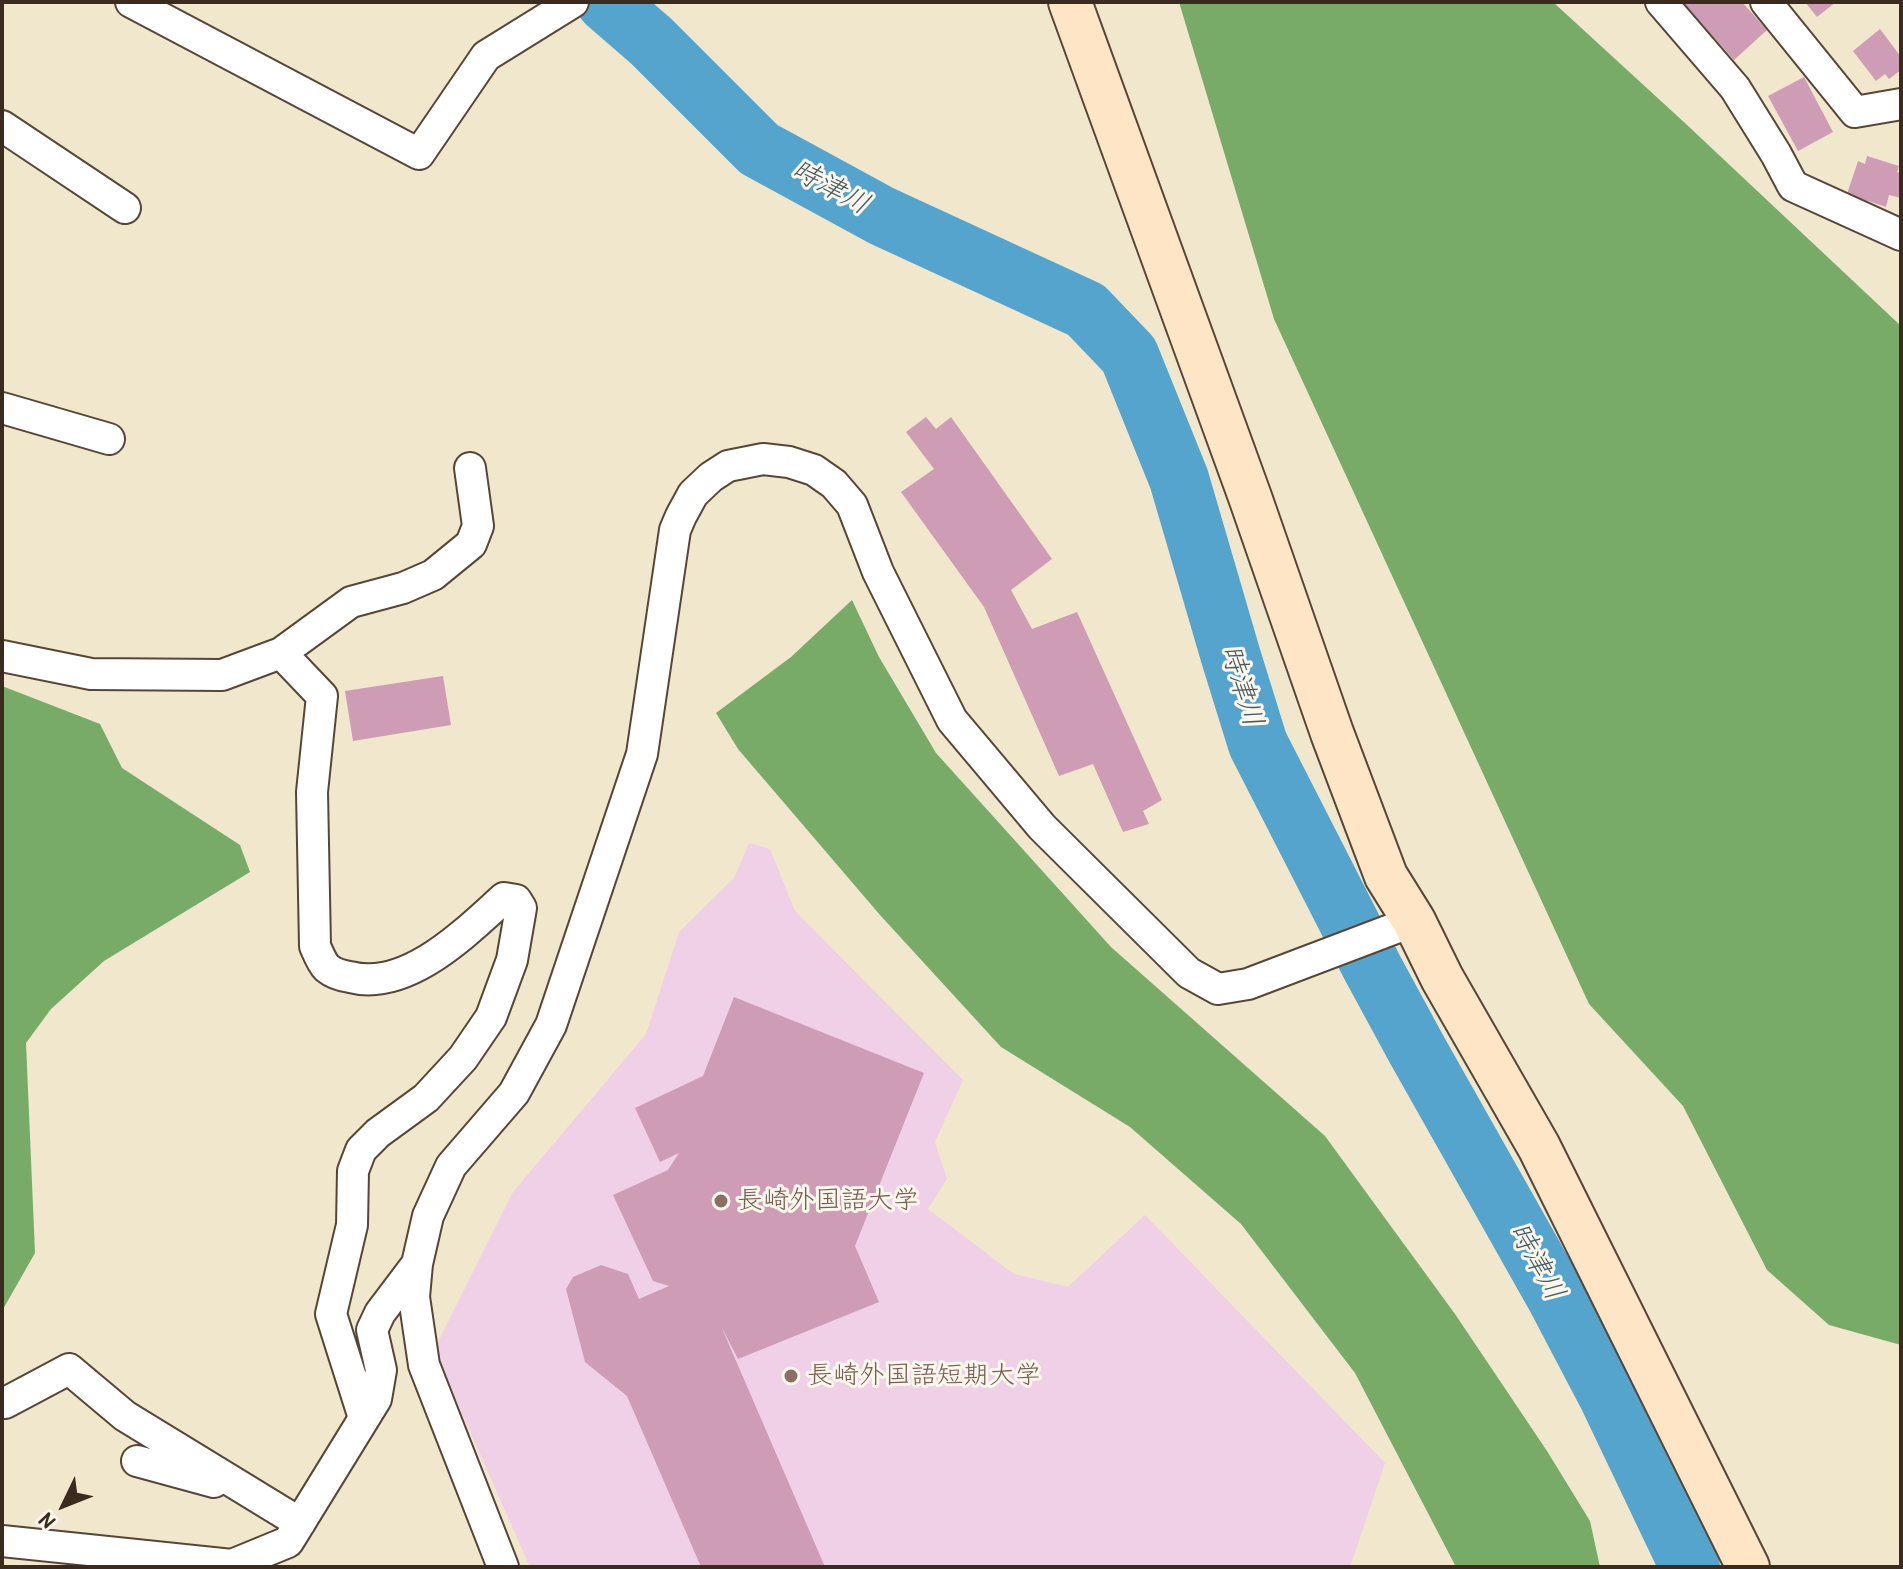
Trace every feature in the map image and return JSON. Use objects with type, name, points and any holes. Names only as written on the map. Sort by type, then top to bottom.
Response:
[{"type":"street","points":[[131,2],[419,154],[486,56],[570,3]]},
{"type":"street","points":[[1070,2],[1386,876],[1539,1147],[1748,1567]]},
{"type":"street","points":[[1661,2],[1735,88],[1793,186],[1901,235]]},
{"type":"street","points":[[1766,2],[1855,112],[1901,104]]},
{"type":"street","points":[[2,126],[125,208]]},
{"type":"street","points":[[2,408],[109,439]]},
{"type":"street","points":[[503,1567],[424,1365],[414,1297],[417,1264],[428,1216],[451,1166],[514,1093],[551,1025],[642,754],[675,530],[693,494],[711,477],[728,466],[763,459],[789,462],[814,470],[834,484],[852,505],[878,572],[952,720],[1042,827],[1189,973],[1218,989],[1248,984],[1414,921]]},
{"type":"street","points":[[2,656],[91,674],[222,675],[281,653],[351,602],[403,588],[433,575],[471,544],[478,526],[470,468]]},
{"type":"street","points":[[281,653],[322,696],[312,792],[315,946],[326,967],[365,981],[391,977],[457,940],[504,898],[516,900],[521,908],[512,960],[491,1017],[463,1058],[426,1098],[378,1133],[361,1150],[353,1171],[352,1225],[331,1314],[364,1418]]},
{"type":"street","points":[[2,1541],[232,1565],[288,1542],[376,1399],[381,1370],[372,1330],[380,1313],[417,1264]]},
{"type":"street","points":[[5,1403],[71,1356],[125,1416],[300,1523]]},
{"type":"street","points":[[137,1461],[215,1482],[236,1484]]},
{"type":"shaded area","name":"長崎外国語大学","points":[[749,843],[770,849],[795,911],[963,1080],[935,1142],[947,1179],[928,1209],[1014,1274],[1068,1287],[1145,1215],[1385,1463],[1350,1567],[530,1567],[434,1350],[513,1192],[646,1034],[679,932],[734,878]]},
{"type":"green space","points":[[1179,2],[1553,2],[1901,326],[1901,1345],[1829,1325],[1767,1270],[1683,1106],[1589,1004],[1274,319]]},
{"type":"green space","points":[[852,600],[879,657],[936,753],[1111,947],[1325,1136],[1455,1314],[1547,1451],[1590,1521],[1600,1567],[1456,1567],[1355,1373],[1241,1224],[1130,1127],[1001,1047],[880,915],[738,749],[716,713],[791,657]]},
{"type":"green space","points":[[2,686],[100,724],[122,768],[240,845],[250,872],[104,961],[51,1009],[26,1043],[35,1253],[2,1311]]},
{"type":"building","points":[[1672,2],[1742,2],[1767,30],[1734,60],[1701,23],[1694,28]]},
{"type":"building","points":[[1805,2],[1836,2],[1817,17]]},
{"type":"building","points":[[1880,29],[1901,57],[1901,70],[1889,79],[1885,74],[1876,81],[1853,51]]},
{"type":"building","points":[[1804,77],[1833,132],[1798,151],[1768,96]]},
{"type":"building","points":[[1867,156],[1899,166],[1901,198],[1889,195],[1886,207],[1847,194],[1858,161],[1865,164]]},
{"type":"building","points":[[926,417],[936,429],[951,417],[1052,559],[1011,590],[1032,629],[1077,612],[1162,800],[1143,811],[1149,824],[1123,832],[1093,764],[1059,776],[984,607],[901,492],[934,469],[906,432]]},
{"type":"building","points":[[443,676],[451,725],[353,741],[345,691]]},
{"type":"building","points":[[734,997],[924,1073],[855,1246],[879,1302],[738,1359],[721,1326],[825,1567],[701,1567],[627,1396],[585,1362],[566,1289],[573,1277],[601,1265],[628,1274],[639,1299],[669,1286],[653,1281],[613,1195],[668,1170],[679,1153],[660,1162],[635,1108],[703,1076]]},
{"type":"waterway","name":"時津川","points":[[606,2],[651,41],[759,149],[882,216],[1086,310],[1129,355],[1179,479],[1258,744],[1373,969],[1609,1397],[1690,1567]]},
{"type":"place","name":"長崎外国語大学","points":[[721,1201]]},
{"type":"place","name":"長崎外国語短期大学","points":[[791,1376]]}]
